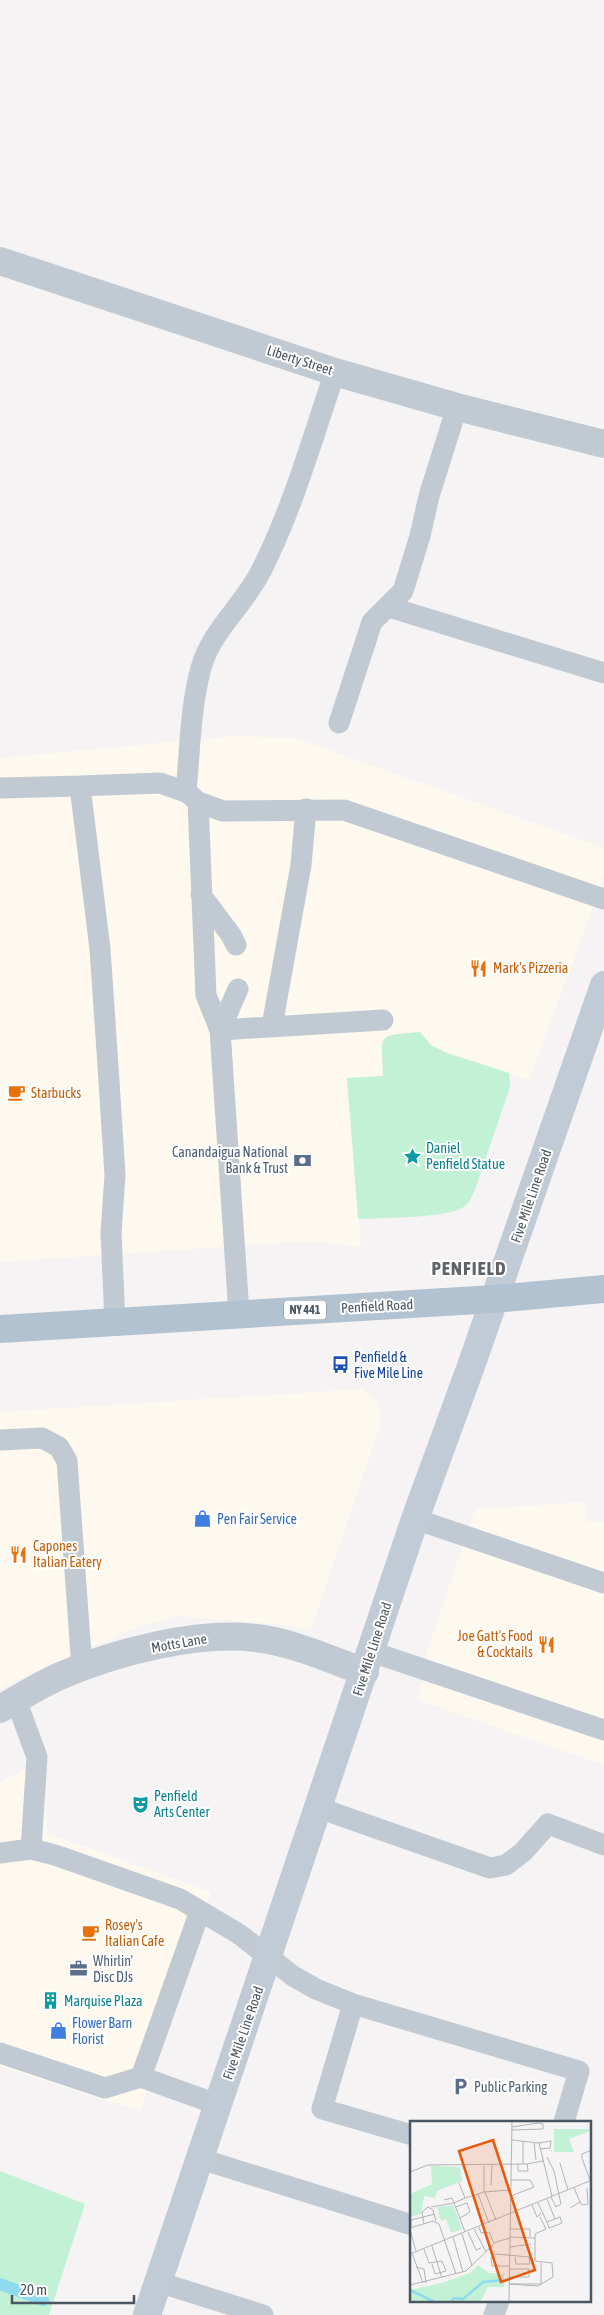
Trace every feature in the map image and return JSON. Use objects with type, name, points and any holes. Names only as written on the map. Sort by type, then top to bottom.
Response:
[{"type":"main road","name":"Five Mile Line Road","points":[[148,2315],[415,1519],[602,996]]},
{"type":"main road","name":"Penfield Road","points":[[0,1329],[494,1299],[604,1289]]},
{"type":"street","name":"Liberty Street","points":[[0,261],[335,372],[457,407],[604,444]]},
{"type":"street","name":"Motts Lane","points":[[8,1704],[59,1676],[115,1656],[196,1638],[231,1636],[258,1638],[368,1662]]},
{"type":"lane","points":[[239,1314],[220,1030],[206,995],[201,896],[192,797],[193,718],[201,668],[210,645],[259,575],[276,542],[335,372]]},
{"type":"lane","points":[[339,723],[372,622],[403,591],[457,407]]},
{"type":"lane","points":[[389,607],[604,673]]},
{"type":"lane","points":[[0,788],[160,783],[223,812],[306,809],[344,810],[604,899]]},
{"type":"lane","points":[[80,786],[100,949],[109,1075],[115,1175],[111,1233],[116,1322]]},
{"type":"lane","points":[[272,1026],[301,865],[306,809]]},
{"type":"lane","points":[[201,896],[231,935],[236,945]]},
{"type":"lane","points":[[220,1030],[238,989]]},
{"type":"lane","points":[[220,1030],[383,1020]]},
{"type":"lane","points":[[0,1440],[42,1438],[60,1446],[67,1460],[82,1668]]},
{"type":"lane","points":[[415,1519],[604,1583]]},
{"type":"lane","points":[[368,1662],[604,1730]]},
{"type":"lane","points":[[8,1704],[37,1757],[31,1849]]},
{"type":"lane","points":[[319,1808],[490,1868],[506,1865],[522,1852],[548,1824],[604,1845]]},
{"type":"lane","points":[[0,1853],[31,1849],[55,1855],[180,1899],[239,1934],[270,1956],[293,1976],[316,1989],[353,2004],[579,2071],[564,2121]]},
{"type":"lane","points":[[140,2077],[200,1911]]},
{"type":"lane","points":[[353,2004],[322,2109],[410,2135]]},
{"type":"lane","points":[[0,2053],[105,2088],[140,2077],[218,2105]]},
{"type":"lane","points":[[201,2158],[410,2224]]},
{"type":"lane","points":[[158,2282],[263,2315]]},
{"type":"lane","points":[[494,2315],[499,2302]]},
{"type":"shaded area","points":[[236,736],[295,738],[604,848],[604,877],[529,1080],[447,1053],[431,1045],[381,1044],[383,1076],[347,1079],[361,1247],[312,1241],[0,1262],[0,758]]},
{"type":"shaded area","points":[[363,1389],[378,1402],[381,1423],[311,1630],[287,1625],[175,1616],[127,1631],[0,1688],[0,1412]]},
{"type":"shaded area","points":[[584,1502],[587,1522],[604,1521],[604,1765],[418,1700],[426,1655],[475,1509]]},
{"type":"shaded area","points":[[43,1760],[47,1833],[211,1892],[140,2111],[0,2066],[0,1782]]},
{"type":"green space","points":[[420,1032],[431,1045],[447,1053],[509,1073],[510,1087],[476,1187],[466,1205],[451,1212],[439,1214],[358,1219],[347,1078],[383,1076],[382,1044],[384,1039],[395,1034]]},
{"type":"green space","points":[[0,2171],[85,2204],[49,2315],[0,2315]]},
{"type":"waterway","points":[[0,2284],[43,2300]]},
{"type":"place","name":"Mark's Pizzeria","points":[[479,968]]},
{"type":"place","name":"Starbucks","points":[[17,1093]]},
{"type":"place","name":"Daniel Penfield Statue","points":[[412,1156]]},
{"type":"place","name":"Canandaigua National Bank & Trust","points":[[302,1160]]},
{"type":"place","name":"Penfield & Five Mile Line","points":[[340,1365]]},
{"type":"place","name":"Pen Fair Service","points":[[203,1519]]},
{"type":"place","name":"Capones Italian Eatery","points":[[19,1554]]},
{"type":"place","name":"Joe Gatt's Food & Cocktails","points":[[547,1644]]},
{"type":"place","name":"Penfield Arts Center","points":[[140,1804]]},
{"type":"place","name":"Rosey's Italian Cafe","points":[[91,1933]]},
{"type":"place","name":"Whirlin' Disc DJs","points":[[79,1969]]},
{"type":"place","name":"Marquise Plaza","points":[[50,2001]]},
{"type":"place","name":"Flower Barn Florist","points":[[58,2031]]},
{"type":"place","name":"Public Parking","points":[[460,2087]]},
{"type":"district","name":"PENFIELD","points":[[469,1268]]}]
